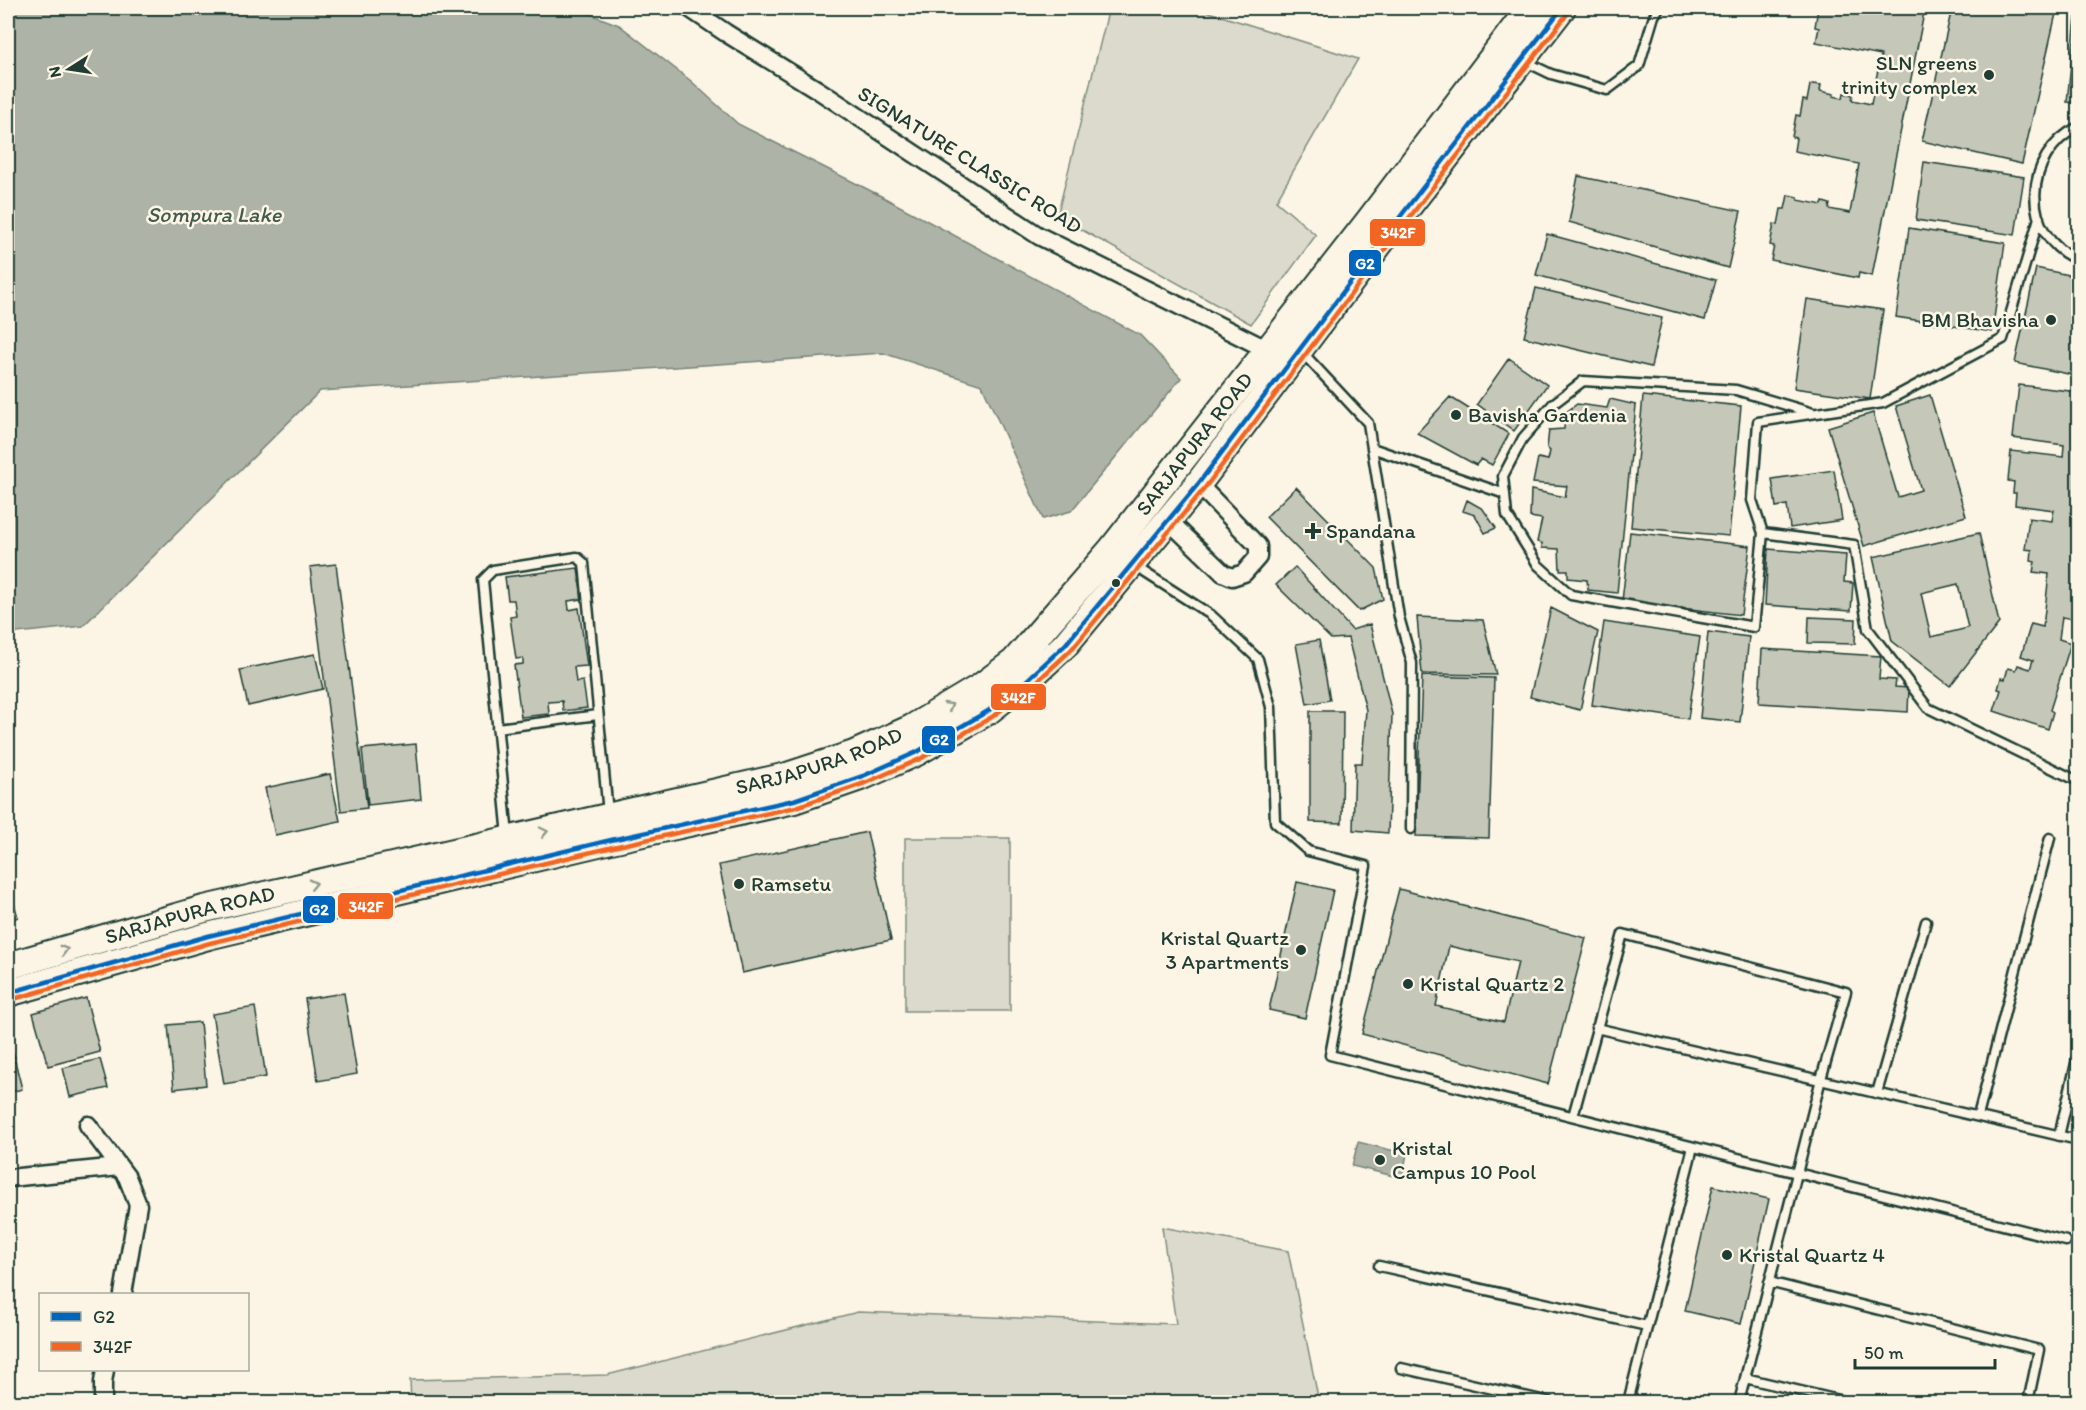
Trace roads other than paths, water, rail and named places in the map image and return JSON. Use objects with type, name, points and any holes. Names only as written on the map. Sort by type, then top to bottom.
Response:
[{"type":"main road","name":"SARJAPURA ROAD","points":[[8,966],[204,909],[611,840],[794,800],[863,776],[917,752],[988,711],[1025,682],[1065,645],[1198,484],[1300,350],[1378,228],[1530,8]]},
{"type":"main road","name":"SARJAPURA ROAD","points":[[8,993],[437,868],[508,839],[787,776],[854,754],[912,728],[982,686],[1014,662],[1112,549],[1268,350],[1378,228],[1521,60],[1562,8]]},
{"type":"main road","points":[[1112,549],[1132,565]]},
{"type":"street","name":"SIGNATURE CLASSIC ROAD","points":[[689,8],[1039,236],[1268,350]]},
{"type":"street","points":[[1168,520],[1223,573],[1232,578],[1244,573],[1258,557],[1258,546],[1198,484]]},
{"type":"street","points":[[88,1125],[127,1178],[138,1205],[123,1293]]},
{"type":"street","points":[[9,1178],[119,1167]]},
{"type":"street","points":[[103,1402],[105,1371]]},
{"type":"lane","points":[[1521,60],[1551,74],[1607,90],[1639,66],[1654,16],[1659,8]]},
{"type":"lane","points":[[2079,127],[2067,133],[2049,149],[2038,170],[2034,194],[2039,218],[2050,240],[2069,256],[2079,260]]},
{"type":"lane","points":[[1813,413],[1736,390],[1583,381],[1553,404],[1523,438],[1503,476],[1507,515],[1538,565],[1571,595],[1754,627],[1763,533],[1752,500],[1758,422],[1882,403],[2003,339],[2039,218]]},
{"type":"lane","points":[[1300,350],[1368,423],[1399,617],[1412,663],[1411,829]]},
{"type":"lane","points":[[1372,448],[1505,494]]},
{"type":"lane","points":[[1763,533],[1854,545],[1868,629],[1928,708],[2079,781]]},
{"type":"lane","points":[[508,839],[483,580],[493,570],[577,557],[584,563],[608,818]]},
{"type":"lane","points":[[1132,565],[1210,615],[1258,660],[1271,707],[1275,822],[1308,851],[1366,866],[1330,1055],[2066,1241]]},
{"type":"lane","points":[[497,728],[598,715]]},
{"type":"lane","points":[[1978,1116],[2050,838]]},
{"type":"lane","points":[[1877,1093],[1926,922]]},
{"type":"lane","points":[[1574,1116],[1623,934],[1846,992],[1821,1079],[1739,1402]]},
{"type":"lane","points":[[1596,1028],[2079,1140]]},
{"type":"lane","points":[[2059,1136],[2079,1054]]},
{"type":"lane","points":[[1628,1402],[1693,1147]]},
{"type":"lane","points":[[1380,1266],[1647,1326]]},
{"type":"lane","points":[[1769,1282],[2039,1350],[2028,1402]]},
{"type":"lane","points":[[1401,1368],[1550,1402]]},
{"type":"lane","points":[[1745,1378],[1847,1402]]},
{"type":"water","name":"Sompura Lake","points":[[8,8],[574,8],[619,25],[691,81],[738,124],[879,195],[1140,335],[1181,378],[1071,511],[1043,519],[982,385],[883,353],[320,391],[83,626],[8,634]]},
{"type":"water","name":"Kristal Campus 10 Pool","points":[[1358,1142],[1407,1154],[1402,1178],[1352,1166]]},
{"type":"place","name":"SLN greens trinity complex","points":[[1989,75]]},
{"type":"place","name":"BM Bhavisha","points":[[2051,320]]},
{"type":"place","name":"Bavisha Gardenia","points":[[1456,415]]},
{"type":"place","name":"Spandana","points":[[1313,531]]},
{"type":"place","name":"Ramsetu","points":[[739,884]]},
{"type":"place","name":"Kristal Quartz 3 Apartments","points":[[1301,950]]},
{"type":"place","name":"Kristal Quartz 2","points":[[1408,984]]},
{"type":"place","name":"Kristal Campus 10 Pool","points":[[1380,1160]]},
{"type":"place","name":"Kristal Quartz 4","points":[[1727,1255]]}]
